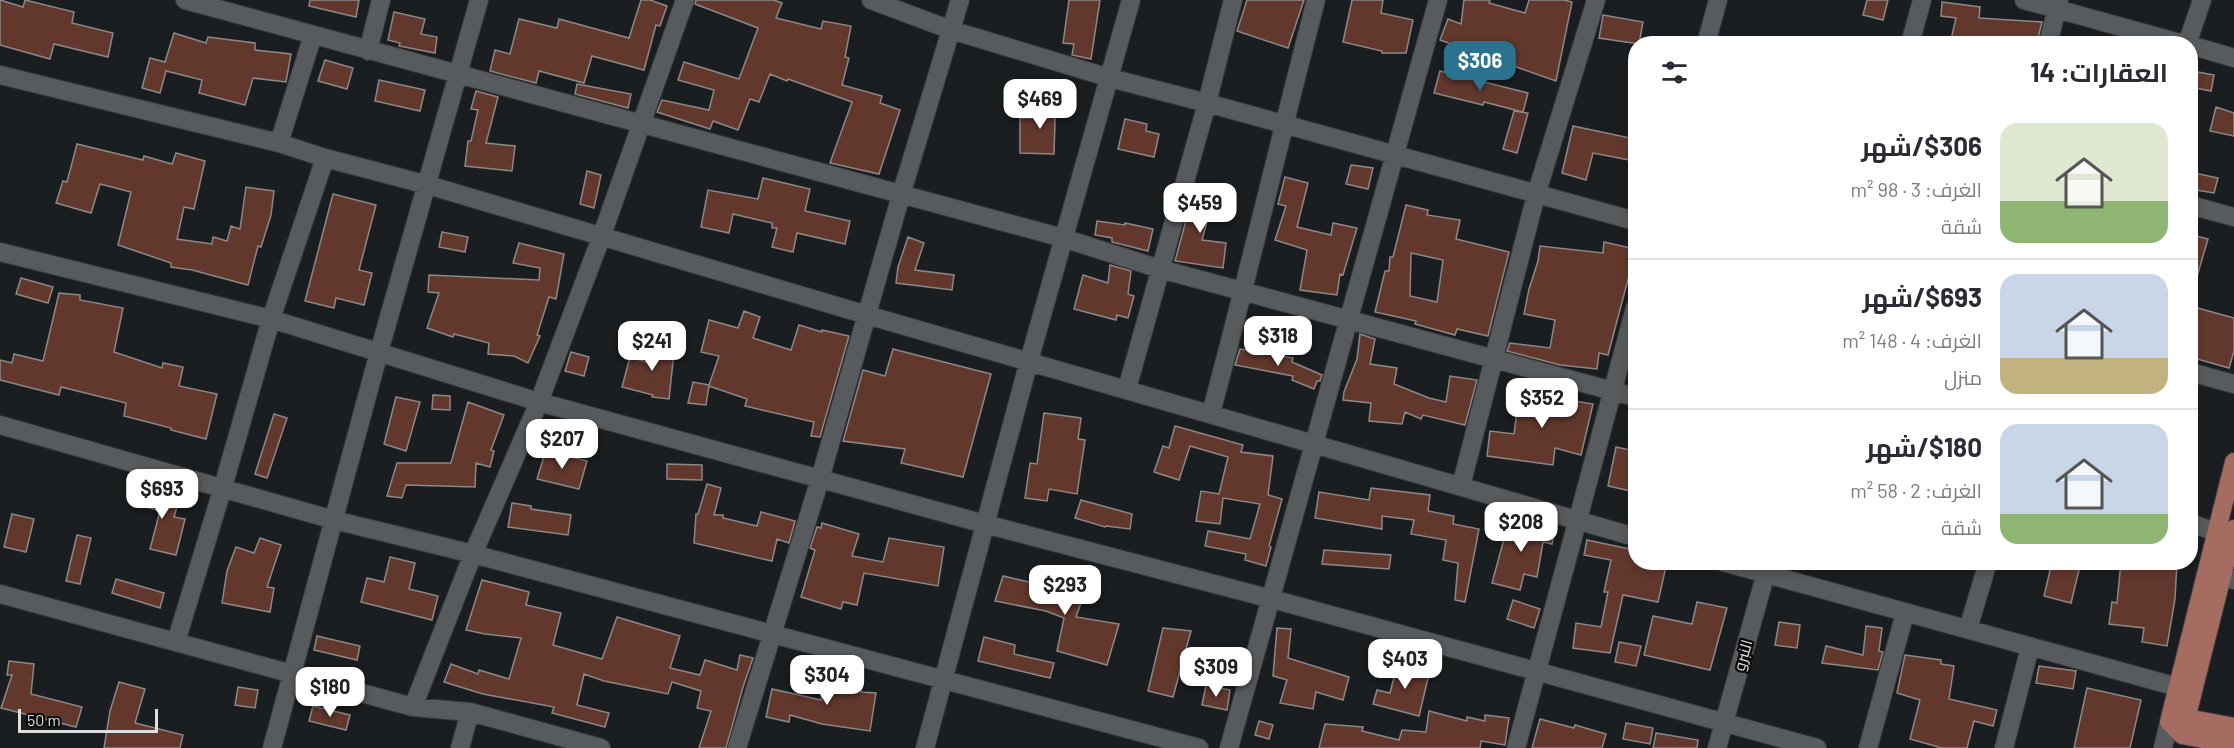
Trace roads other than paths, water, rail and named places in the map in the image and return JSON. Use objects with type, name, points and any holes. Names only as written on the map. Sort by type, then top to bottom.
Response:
[{"type":"main road","points":[[2178,726],[2185,689],[2225,531],[2234,462]]},
{"type":"main road","points":[[2185,689],[2228,579],[2225,531]]},
{"type":"main road","points":[[2178,726],[2234,727]]},
{"type":"main road","points":[[2178,726],[2234,745]]},
{"type":"street","points":[[185,0],[1063,238],[1160,269],[1628,396]]},
{"type":"street","points":[[368,51],[381,0]]},
{"type":"street","points":[[272,748],[379,352],[479,0]]},
{"type":"street","points":[[413,707],[473,554],[539,402],[602,235],[685,0]]},
{"type":"street","points":[[871,0],[951,30],[1110,78],[1628,220]]},
{"type":"street","points":[[737,748],[820,479],[901,195],[960,0]]},
{"type":"street","points":[[925,748],[1029,361],[1131,0]]},
{"type":"street","points":[[1127,389],[1207,103],[1233,0]]},
{"type":"street","points":[[1211,413],[1244,291],[1283,125],[1316,0]]},
{"type":"street","points":[[1229,748],[1438,0]]},
{"type":"street","points":[[1461,486],[1536,195],[1596,0]]},
{"type":"street","points":[[1708,36],[1718,0]]},
{"type":"street","points":[[1912,36],[1922,0]]},
{"type":"street","points":[[2024,0],[2058,5],[2161,36]]},
{"type":"street","points":[[2190,36],[2202,0]]},
{"type":"street","points":[[2050,36],[2058,5]]},
{"type":"street","points":[[279,143],[313,34]]},
{"type":"street","points":[[2198,47],[2234,58]]},
{"type":"street","points":[[0,75],[279,143],[325,158],[428,185],[867,315],[1628,535]]},
{"type":"street","points":[[176,642],[271,319],[325,158]]},
{"type":"street","points":[[2198,207],[2234,217]]},
{"type":"street","points":[[0,252],[271,319],[539,402],[1817,748]]},
{"type":"street","points":[[1516,748],[1628,333]]},
{"type":"street","points":[[2198,374],[2234,384]]},
{"type":"street","points":[[0,425],[334,520],[473,554],[944,678],[1199,748]]},
{"type":"street","points":[[2198,525],[2225,531]]},
{"type":"street","name":"النبرو","points":[[1717,748],[1767,570]]},
{"type":"street","points":[[1770,570],[1905,613],[1968,628],[2185,689]]},
{"type":"street","points":[[1968,628],[1986,570]]},
{"type":"street","points":[[0,594],[413,707],[470,712],[601,748]]},
{"type":"street","points":[[1868,748],[1905,613]]},
{"type":"street","points":[[2004,748],[2030,647]]},
{"type":"street","points":[[460,748],[470,712]]},
{"type":"street","points":[[2163,748],[2178,726]]}]
